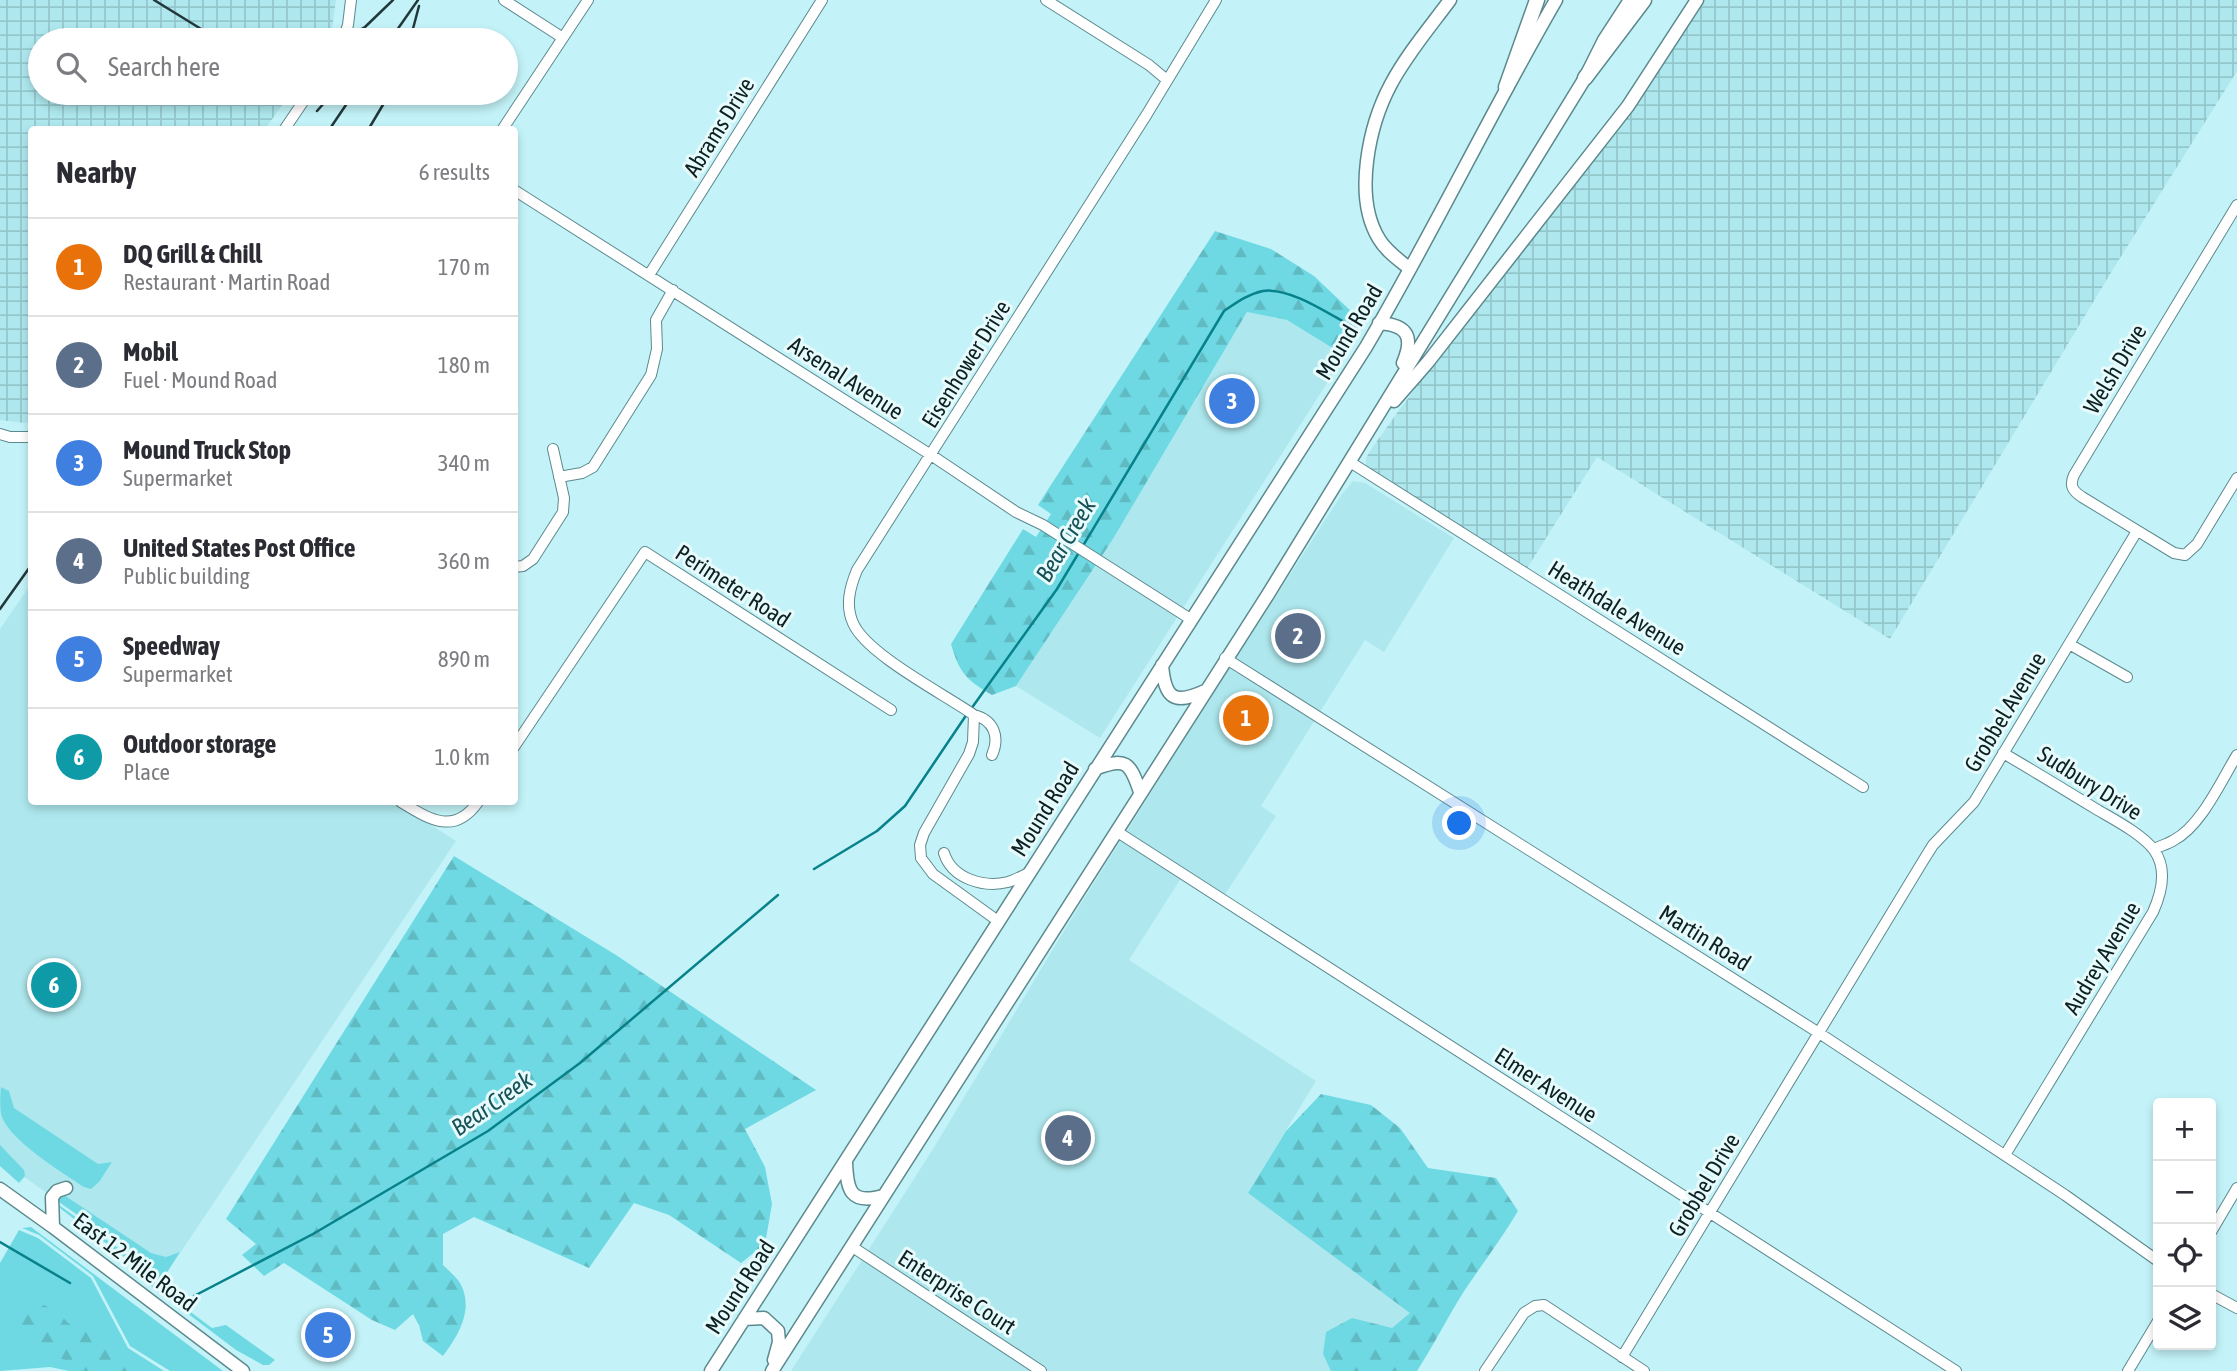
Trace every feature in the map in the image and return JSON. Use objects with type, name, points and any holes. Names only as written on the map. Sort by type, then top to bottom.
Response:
[{"type":"highway","points":[[1506,87],[1537,0]]},
{"type":"highway","points":[[1586,78],[1644,0]]},
{"type":"main road","name":"Mound Road","points":[[1410,269],[1385,247],[1372,223],[1366,184],[1370,146],[1378,113],[1392,82],[1450,0]]},
{"type":"main road","name":"Mound Road","points":[[711,1371],[1380,323],[1506,87],[1556,0]]},
{"type":"main road","points":[[772,1371],[1267,596],[1586,78],[1604,40],[1630,0]]},
{"type":"main road","points":[[1373,424],[1428,362],[1628,106],[1696,0]]},
{"type":"main road","points":[[1380,323],[1395,324],[1405,331],[1408,337],[1408,350],[1388,399]]},
{"type":"main road","points":[[1162,665],[1167,690],[1174,696],[1187,699],[1205,691]]},
{"type":"main road","points":[[1095,769],[1119,761],[1131,771],[1140,792]]},
{"type":"main road","points":[[846,1161],[847,1182],[852,1194],[859,1199],[868,1200],[883,1196]]},
{"type":"main road","points":[[53,1227],[51,1201],[54,1194],[66,1188]]},
{"type":"main road","name":"East 12 Mile Road","points":[[0,1189],[243,1371]]},
{"type":"main road","points":[[744,1319],[764,1318],[778,1331],[779,1342],[772,1371]]},
{"type":"street","points":[[347,28],[351,0]]},
{"type":"street","points":[[504,0],[563,38]]},
{"type":"street","points":[[505,126],[588,0]]},
{"type":"street","name":"Abrams Drive","points":[[649,275],[822,0]]},
{"type":"street","points":[[1046,0],[1149,65],[1167,80]]},
{"type":"street","name":"Eisenhower Drive","points":[[992,755],[997,742],[994,730],[984,717],[974,715],[866,641],[853,625],[848,604],[850,590],[857,570],[1216,0]]},
{"type":"street","points":[[287,126],[301,105]]},
{"type":"street","name":"Arsenal Avenue","points":[[518,193],[1016,512],[1043,525],[1192,620]]},
{"type":"street","name":"Welsh Drive","points":[[2137,531],[2077,494],[2072,487],[2072,480],[2237,205]]},
{"type":"street","points":[[559,477],[582,473],[593,467],[644,388],[655,362],[656,320],[673,290]]},
{"type":"street","points":[[0,434],[28,437]]},
{"type":"street","points":[[518,567],[533,559],[563,512],[564,501],[553,449]]},
{"type":"street","name":"Heathdale Avenue","points":[[1350,462],[1863,787]]},
{"type":"street","points":[[2137,531],[2174,553],[2188,554],[2197,544],[2237,478]]},
{"type":"street","name":"Grobbel Avenue","points":[[1819,1033],[1928,853],[1970,808],[2137,531]]},
{"type":"street","name":"Perimeter Road","points":[[518,741],[645,552],[891,710]]},
{"type":"street","points":[[2069,644],[2127,677]]},
{"type":"street","name":"Martin Road","points":[[1226,658],[1819,1033],[2065,1195],[2153,1257]]},
{"type":"street","points":[[974,715],[973,742],[969,754],[924,833],[920,858],[933,874],[998,921]]},
{"type":"street","name":"Sudbury Drive","points":[[2003,753],[2115,820],[2154,849]]},
{"type":"street","points":[[2154,849],[2175,840],[2186,831],[2237,755]]},
{"type":"street","points":[[406,805],[426,817],[443,822],[458,820],[476,805]]},
{"type":"street","name":"Elmer Avenue","points":[[1116,831],[1956,1371]]},
{"type":"street","name":"Audrey Avenue","points":[[2005,1155],[2154,912],[2162,878],[2160,862],[2154,849]]},
{"type":"street","points":[[944,853],[955,872],[987,884],[1009,882],[1029,873]]},
{"type":"street","name":"Grobbel Drive","points":[[1622,1357],[1819,1033]]},
{"type":"street","points":[[2216,1224],[2237,1188]]},
{"type":"street","name":"Enterprise Court","points":[[851,1246],[1041,1371]]},
{"type":"street","points":[[2216,1297],[2237,1308]]},
{"type":"street","points":[[1485,1371],[1529,1308],[1544,1305],[1644,1371]]},
{"type":"street","points":[[2128,1371],[2153,1329]]},
{"type":"shaded area","points":[[0,0],[336,0],[332,28],[28,28],[28,105],[282,105],[267,126],[28,126],[28,422],[0,420]]},
{"type":"shaded area","points":[[1702,0],[2237,0],[2237,71],[2115,266],[1890,639],[1597,457],[1526,570],[1366,465],[1366,458],[1397,413]]},
{"type":"shaded area","points":[[1247,312],[1287,320],[1345,355],[1100,738],[1016,686],[1113,539]]},
{"type":"shaded area","points":[[1353,481],[1365,483],[1454,538],[1384,652],[1365,640],[1261,806],[1276,816],[1224,896],[1185,872],[1129,960],[1316,1081],[1248,1193],[1435,1317],[1399,1371],[791,1371],[933,1149],[1070,921],[1220,683]]},
{"type":"shaded area","points":[[28,588],[28,805],[400,805],[456,841],[160,1283],[125,1248],[0,1160],[0,629]]},
{"type":"green space","points":[[1215,231],[1271,249],[1314,276],[1353,313],[1351,338],[1339,352],[1287,320],[1247,312],[1113,539],[1016,686],[992,695],[965,674],[957,662],[951,644],[1023,529],[1036,537],[1051,514],[1038,505]]},
{"type":"green space","points":[[454,856],[616,955],[816,1090],[745,1129],[765,1167],[772,1204],[765,1244],[741,1263],[669,1215],[634,1203],[589,1268],[474,1217],[443,1234],[443,1265],[461,1284],[466,1306],[462,1324],[443,1356],[423,1341],[413,1314],[395,1330],[372,1320],[284,1263],[264,1276],[242,1255],[256,1244],[226,1219]]},
{"type":"green space","points":[[1,1087],[9,1091],[14,1108],[98,1164],[112,1162],[99,1182],[91,1189],[84,1187],[24,1144],[5,1124],[1,1114]]},
{"type":"green space","points":[[1321,1094],[1371,1105],[1400,1128],[1428,1168],[1496,1178],[1518,1211],[1458,1301],[1417,1371],[1331,1371],[1323,1354],[1326,1332],[1352,1318],[1392,1328],[1410,1313],[1248,1193],[1286,1131]]},
{"type":"green space","points":[[0,1145],[24,1170],[25,1176],[19,1183],[0,1166]]},
{"type":"green space","points":[[64,1195],[151,1253],[166,1257],[180,1252],[160,1283],[125,1248],[56,1200],[58,1196]]},
{"type":"green space","points":[[55,1202],[126,1254],[168,1295],[212,1328],[226,1325],[275,1360],[269,1365],[263,1365],[236,1350],[150,1285],[127,1259]]},
{"type":"green space","points":[[31,1227],[223,1371],[170,1371],[130,1346],[93,1276],[39,1235],[22,1228]]},
{"type":"green space","points":[[19,1230],[38,1238],[91,1278],[128,1348],[164,1371],[69,1371],[50,1367],[0,1371],[0,1263]]},
{"type":"green space","points":[[44,1305],[59,1313],[79,1330],[103,1340],[142,1371],[82,1371],[69,1362],[33,1346],[14,1327],[22,1317]]},
{"type":"waterway","name":"Bear Creek","points":[[971,709],[1057,589],[1224,311],[1252,294],[1274,291],[1310,303],[1355,328]]},
{"type":"waterway","name":"Bear Creek","points":[[814,869],[877,831],[905,806],[967,714]]},
{"type":"waterway","name":"Bear Creek","points":[[194,1296],[313,1234],[488,1131],[580,1063],[778,895]]},
{"type":"waterway","name":"Bear Creek","points":[[0,1242],[70,1283]]},
{"type":"railway","points":[[154,0],[200,28]]},
{"type":"railway","points":[[363,28],[393,0]]},
{"type":"railway","points":[[398,28],[418,0]]},
{"type":"railway","points":[[413,28],[419,6]]},
{"type":"railway","points":[[317,111],[322,105]]},
{"type":"railway","points":[[332,126],[346,105]]},
{"type":"railway","points":[[370,126],[383,105]]},
{"type":"railway","points":[[0,609],[28,570]]},
{"type":"place","name":"Mound Truck Stop","points":[[1232,401]]},
{"type":"place","name":"Mobil","points":[[1298,636]]},
{"type":"place","name":"DQ Grill & Chill","points":[[1246,718]]},
{"type":"place","name":"Outdoor storage","points":[[54,985]]},
{"type":"place","name":"United States Post Office","points":[[1068,1138]]},
{"type":"place","name":"Speedway","points":[[328,1335]]}]
